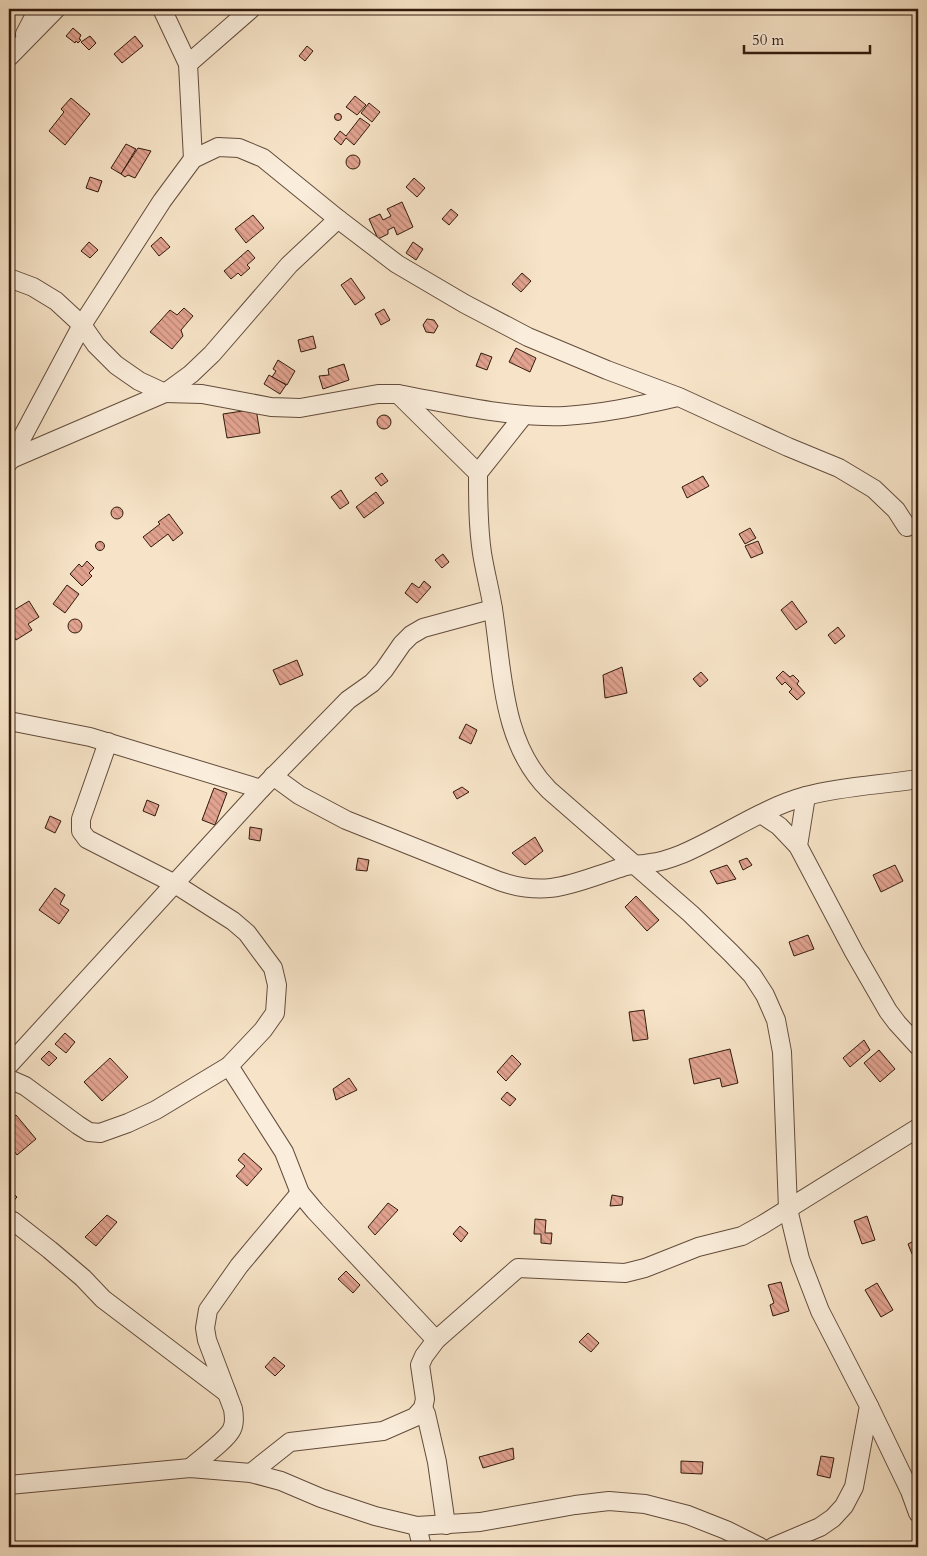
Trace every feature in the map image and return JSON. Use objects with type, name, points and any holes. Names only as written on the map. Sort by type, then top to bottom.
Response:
[{"type":"street","points":[[13,54],[38,9]]},
{"type":"street","points":[[13,54],[56,9]]},
{"type":"street","points":[[162,9],[188,64],[193,159]]},
{"type":"street","points":[[188,64],[251,9]]},
{"type":"street","points":[[9,461],[82,325],[162,201],[193,159],[218,147],[239,148],[263,158],[397,264],[465,304],[528,337],[598,366],[679,396],[788,447],[839,468],[874,489],[896,510],[907,527]]},
{"type":"street","points":[[9,461],[165,393],[191,374],[212,354],[289,265],[338,219]]},
{"type":"street","points":[[9,278],[34,287],[56,301],[82,325],[96,345],[116,365],[139,381],[165,393],[202,394],[271,407],[300,408],[378,394],[398,394],[524,415],[566,416],[619,410],[679,396]]},
{"type":"street","points":[[398,394],[478,473]]},
{"type":"street","points":[[524,415],[478,473],[477,510],[482,553],[493,609],[502,682],[510,722],[520,749],[536,777],[691,914],[731,952],[752,975],[765,994],[776,1020],[782,1052],[788,1209],[800,1259],[820,1311],[869,1406],[910,1491],[918,1514]]},
{"type":"street","points":[[9,1065],[267,783],[348,700],[378,676],[411,635],[423,628],[493,609]]},
{"type":"street","points":[[9,721],[108,742],[267,783],[300,795],[346,820],[517,887],[542,890],[566,886],[625,866],[663,861],[682,854],[761,814],[806,796],[842,788],[918,779]]},
{"type":"street","points":[[9,1079],[25,1086],[89,1132],[100,1133],[128,1124],[156,1110],[229,1066],[263,1030],[275,1012],[277,984],[273,968],[247,933],[233,921],[175,884],[87,839],[81,831],[82,819],[108,742]]},
{"type":"street","points":[[798,846],[806,796]]},
{"type":"street","points":[[761,814],[779,826],[798,846],[845,936],[888,1011],[918,1046]]},
{"type":"street","points":[[229,1066],[284,1152],[300,1193],[436,1340]]},
{"type":"street","points":[[446,1525],[437,1462],[423,1408],[424,1392],[420,1365],[436,1340],[518,1268],[625,1273],[645,1268],[698,1247],[742,1236],[918,1128]]},
{"type":"street","points":[[190,1468],[227,1436],[232,1429],[233,1409],[204,1328],[208,1310],[239,1266],[300,1193]]},
{"type":"street","points":[[9,1220],[13,1221],[50,1250],[83,1278],[103,1299],[227,1393]]},
{"type":"street","points":[[773,1547],[820,1527],[834,1518],[844,1506],[854,1488],[869,1406]]},
{"type":"street","points":[[251,1473],[290,1442],[383,1431],[415,1417],[423,1408]]},
{"type":"street","points":[[9,1484],[190,1468],[251,1473],[282,1480],[320,1498],[375,1516],[417,1526],[480,1522],[575,1504],[609,1501],[645,1504],[688,1515],[726,1530],[760,1547]]},
{"type":"street","points":[[417,1526],[422,1547]]},
{"type":"building","points":[[73,28],[81,35],[79,39],[81,40],[78,43],[76,41],[75,43],[66,36]]},
{"type":"building","points":[[90,36],[96,43],[89,50],[81,42]]},
{"type":"building","points":[[135,36],[143,46],[122,63],[114,54]]},
{"type":"building","points":[[307,46],[313,51],[305,61],[299,56]]},
{"type":"building","points":[[355,96],[366,105],[357,115],[346,107]]},
{"type":"building","points":[[71,98],[90,114],[65,145],[49,131],[64,112],[61,109]]},
{"type":"building","points":[[369,103],[380,112],[372,122],[361,113]]},
{"type":"building","points":[[338,113],[342,117],[338,121],[334,117]]},
{"type":"building","points":[[360,118],[370,125],[354,145],[346,138],[341,145],[334,139],[340,131],[346,136]]},
{"type":"building","points":[[126,144],[136,149],[121,174],[111,168]]},
{"type":"building","points":[[138,148],[151,151],[135,178],[128,175],[125,177],[121,174]]},
{"type":"building","points":[[350,155],[356,155],[360,162],[356,169],[350,169],[346,165],[346,159]]},
{"type":"building","points":[[90,177],[102,181],[98,192],[86,188]]},
{"type":"building","points":[[414,178],[425,188],[417,197],[406,187]]},
{"type":"building","points":[[402,202],[413,227],[397,235],[394,227],[388,230],[388,234],[378,239],[369,219],[380,214],[383,220],[391,216],[387,209]]},
{"type":"building","points":[[451,209],[458,215],[449,225],[442,219]]},
{"type":"building","points":[[253,215],[264,228],[246,243],[235,229]]},
{"type":"building","points":[[161,237],[170,247],[159,256],[151,246]]},
{"type":"building","points":[[89,242],[98,250],[90,258],[81,251]]},
{"type":"building","points":[[413,242],[423,249],[416,260],[406,253]]},
{"type":"building","points":[[248,250],[255,258],[247,265],[250,268],[241,276],[238,273],[231,279],[224,271]]},
{"type":"building","points":[[522,273],[531,281],[521,292],[512,284]]},
{"type":"building","points":[[351,278],[365,298],[355,305],[341,285]]},
{"type":"building","points":[[184,308],[193,316],[181,330],[183,336],[172,349],[150,332],[170,310],[177,315]]},
{"type":"building","points":[[384,309],[390,320],[381,325],[375,314]]},
{"type":"building","points":[[427,319],[434,320],[438,326],[434,333],[426,332],[423,325]]},
{"type":"building","points":[[313,336],[316,348],[301,352],[298,340]]},
{"type":"building","points":[[516,348],[536,358],[530,372],[509,362]]},
{"type":"building","points":[[481,353],[492,357],[487,370],[476,366]]},
{"type":"building","points":[[278,360],[295,371],[287,385],[272,377],[276,371],[273,369]]},
{"type":"building","points":[[344,364],[349,380],[323,389],[319,376],[329,375],[328,369]]},
{"type":"building","points":[[269,375],[286,385],[280,394],[264,384]]},
{"type":"building","points":[[256,409],[260,433],[227,438],[223,414]]},
{"type":"building","points":[[381,415],[387,415],[391,422],[387,429],[381,429],[377,425],[377,419]]},
{"type":"building","points":[[382,473],[388,481],[381,486],[375,478]]},
{"type":"building","points":[[703,476],[709,486],[687,498],[682,487]]},
{"type":"building","points":[[341,490],[349,503],[340,509],[331,497]]},
{"type":"building","points":[[376,492],[384,503],[364,518],[356,507]]},
{"type":"building","points":[[115,507],[119,507],[123,513],[119,519],[115,519],[111,515],[111,511]]},
{"type":"building","points":[[169,514],[183,533],[173,541],[168,534],[151,547],[143,537],[160,524],[158,522]]},
{"type":"building","points":[[750,528],[756,538],[745,544],[739,534]]},
{"type":"building","points":[[758,541],[763,553],[751,558],[745,546]]},
{"type":"building","points":[[100,542],[104,546],[100,550],[96,546]]},
{"type":"building","points":[[443,554],[449,562],[442,568],[435,560]]},
{"type":"building","points":[[87,561],[94,568],[89,573],[92,576],[82,586],[70,574],[79,564],[82,567]]},
{"type":"building","points":[[424,581],[431,587],[417,603],[405,593],[412,583],[419,588]]},
{"type":"building","points":[[67,585],[79,594],[65,613],[53,604]]},
{"type":"building","points":[[29,601],[39,617],[28,624],[32,630],[16,640],[9,628],[9,613]]},
{"type":"building","points":[[792,601],[807,622],[796,630],[781,610]]},
{"type":"building","points":[[75,619],[80,621],[82,626],[80,631],[75,633],[70,631],[68,626],[70,621]]},
{"type":"building","points":[[838,627],[845,636],[835,644],[828,635]]},
{"type":"building","points":[[297,660],[303,675],[280,685],[273,670]]},
{"type":"building","points":[[622,667],[627,693],[605,698],[603,675]]},
{"type":"building","points":[[783,671],[790,677],[793,675],[799,681],[797,684],[805,693],[797,700],[789,692],[792,689],[785,682],[782,685],[776,678]]},
{"type":"building","points":[[701,672],[708,680],[700,687],[693,679]]},
{"type":"building","points":[[918,681],[918,695],[914,694]]},
{"type":"building","points":[[466,724],[477,730],[471,744],[459,738]]},
{"type":"building","points":[[462,787],[469,792],[457,799],[453,792]]},
{"type":"building","points":[[214,788],[227,793],[215,825],[202,820]]},
{"type":"building","points":[[147,800],[159,805],[155,816],[143,811]]},
{"type":"building","points":[[50,816],[61,821],[55,833],[45,828]]},
{"type":"building","points":[[250,827],[262,829],[260,841],[249,839]]},
{"type":"building","points":[[535,837],[543,851],[525,865],[512,853]]},
{"type":"building","points":[[358,858],[369,860],[367,871],[356,870]]},
{"type":"building","points":[[747,858],[752,865],[743,870],[739,861]]},
{"type":"building","points":[[727,865],[736,879],[717,884],[710,871]]},
{"type":"building","points":[[895,865],[903,881],[881,892],[873,875]]},
{"type":"building","points":[[55,888],[65,895],[60,904],[69,910],[59,924],[39,910]]},
{"type":"building","points":[[636,896],[659,920],[647,931],[625,907]]},
{"type":"building","points":[[808,935],[814,949],[794,956],[789,942]]},
{"type":"building","points":[[644,1010],[648,1039],[633,1041],[629,1012]]},
{"type":"building","points":[[65,1033],[75,1042],[66,1053],[55,1044]]},
{"type":"building","points":[[864,1040],[870,1050],[850,1067],[843,1058]]},
{"type":"building","points":[[730,1049],[738,1083],[722,1087],[720,1078],[694,1084],[689,1059]]},
{"type":"building","points":[[879,1050],[895,1069],[880,1082],[864,1063]]},
{"type":"building","points":[[49,1051],[57,1058],[49,1066],[41,1059]]},
{"type":"building","points":[[512,1055],[521,1064],[506,1081],[497,1072]]},
{"type":"building","points":[[110,1058],[128,1077],[102,1101],[84,1082]]},
{"type":"building","points":[[349,1078],[357,1090],[336,1100],[333,1089]]},
{"type":"building","points":[[507,1092],[516,1099],[510,1106],[501,1099]]},
{"type":"building","points":[[16,1115],[36,1139],[17,1155],[9,1144],[9,1121]]},
{"type":"building","points":[[244,1153],[262,1169],[247,1186],[236,1176],[245,1166],[238,1160]]},
{"type":"building","points":[[9,1189],[17,1197],[9,1206]]},
{"type":"building","points":[[612,1195],[623,1197],[622,1205],[610,1206]]},
{"type":"building","points":[[388,1203],[398,1210],[375,1235],[368,1227]]},
{"type":"building","points":[[107,1215],[117,1222],[96,1246],[85,1237]]},
{"type":"building","points":[[867,1216],[875,1240],[862,1244],[854,1221]]},
{"type":"building","points":[[535,1219],[546,1220],[545,1233],[552,1233],[551,1244],[541,1243],[541,1234],[534,1234]]},
{"type":"building","points":[[460,1226],[468,1233],[461,1242],[453,1234]]},
{"type":"building","points":[[918,1239],[918,1251],[912,1254],[908,1244]]},
{"type":"building","points":[[346,1271],[360,1285],[353,1293],[338,1279]]},
{"type":"building","points":[[781,1282],[789,1311],[773,1316],[770,1305],[774,1303],[768,1285]]},
{"type":"building","points":[[877,1283],[893,1310],[881,1317],[865,1290]]},
{"type":"building","points":[[588,1333],[599,1343],[591,1352],[579,1342]]},
{"type":"building","points":[[274,1357],[285,1366],[275,1376],[265,1367]]},
{"type":"building","points":[[513,1448],[514,1459],[483,1468],[479,1457]]},
{"type":"building","points":[[821,1456],[834,1458],[830,1478],[817,1475]]},
{"type":"building","points":[[681,1461],[703,1462],[702,1474],[681,1473]]}]
